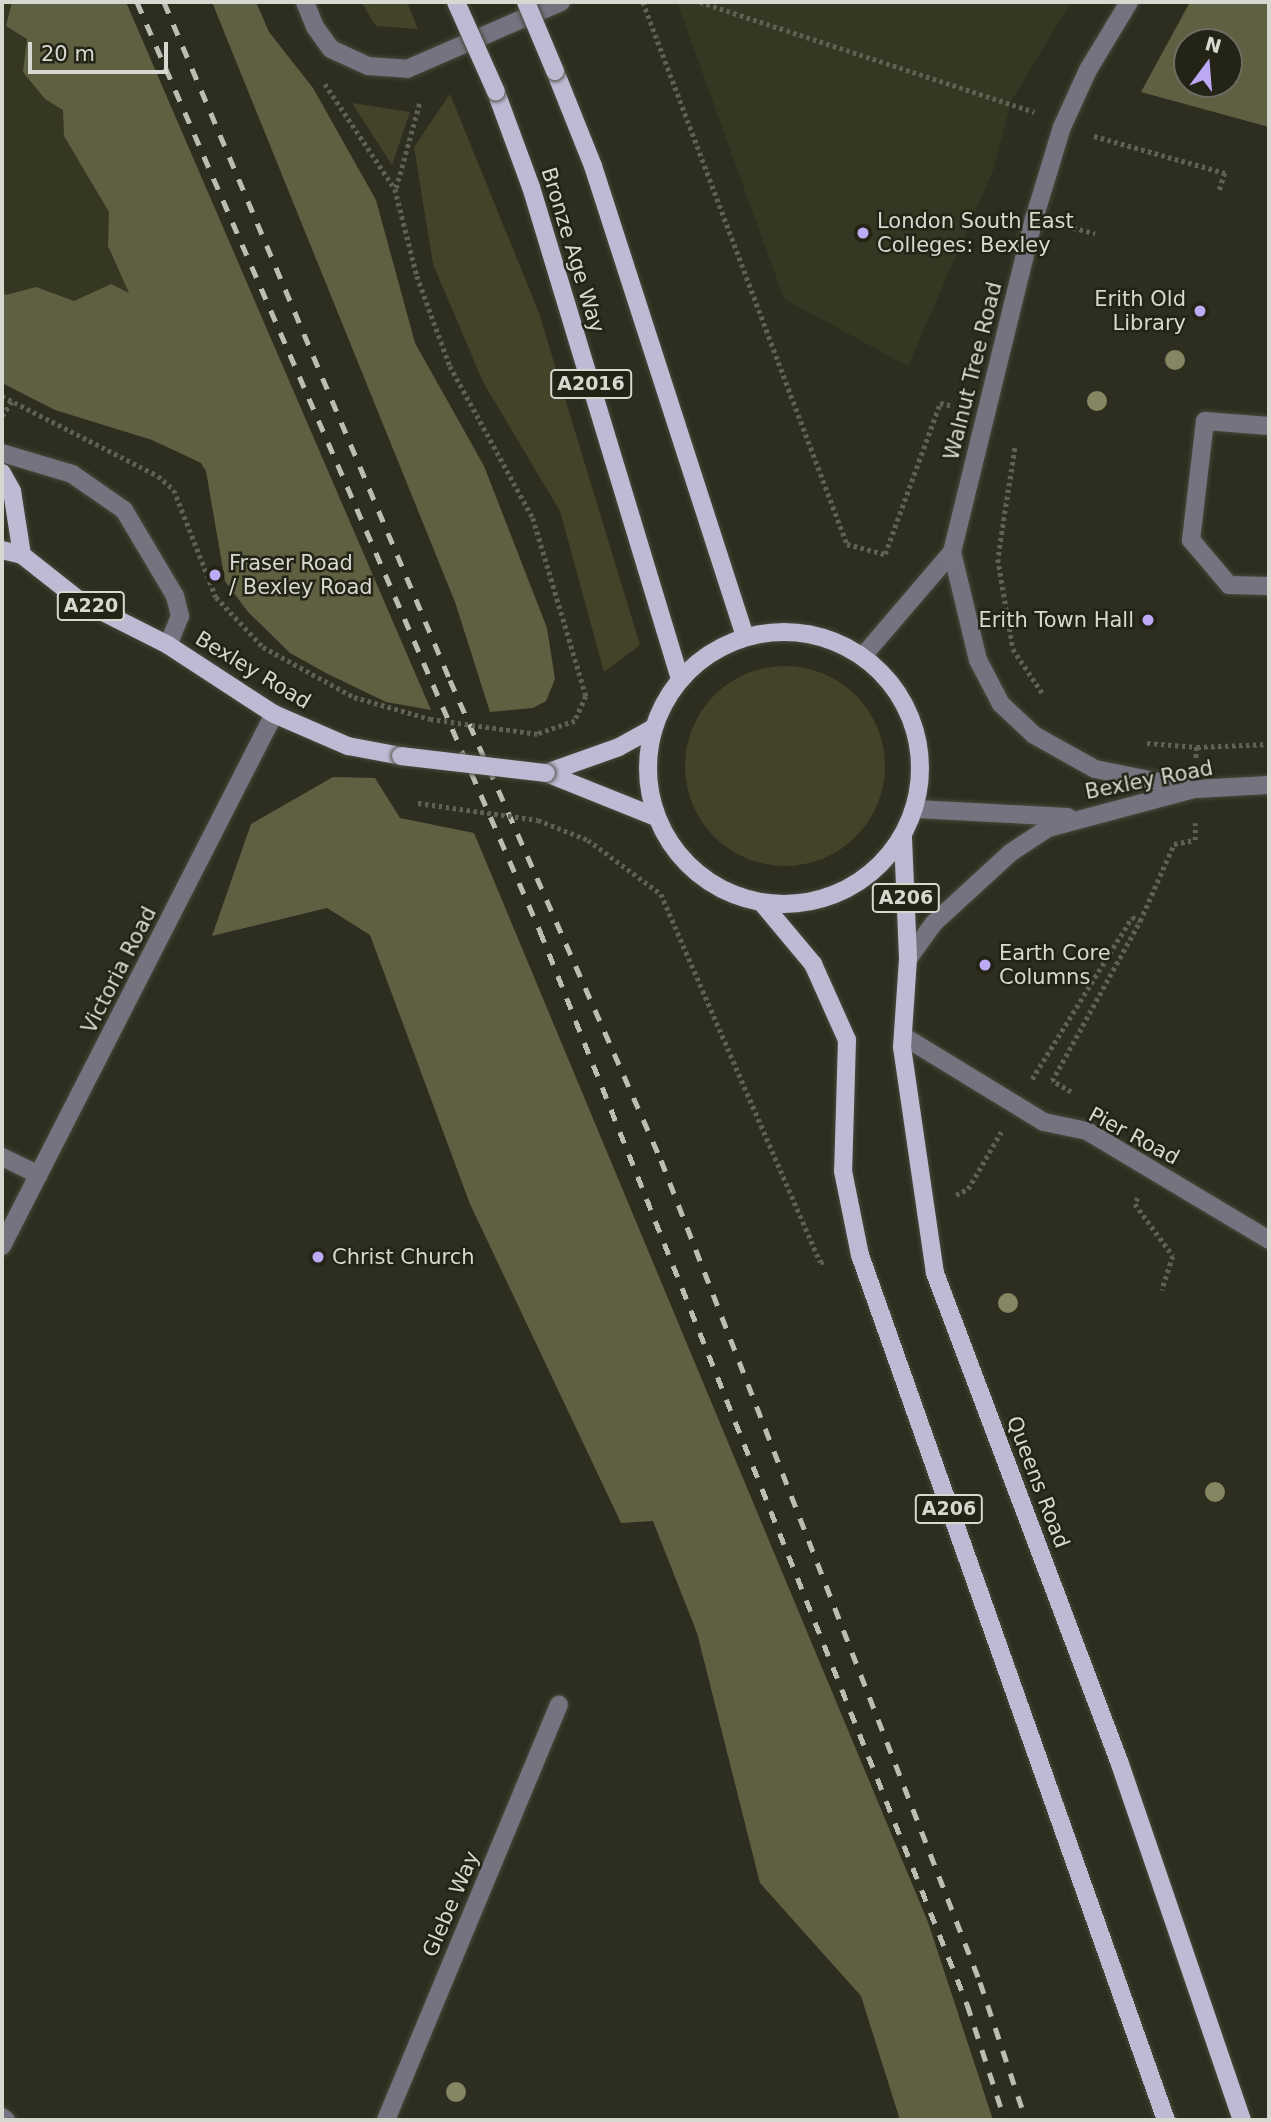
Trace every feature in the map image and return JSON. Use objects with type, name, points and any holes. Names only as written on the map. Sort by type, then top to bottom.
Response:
[{"type":"main road","name":"Bronze Age Way","points":[[456,2],[496,92],[531,187],[680,679]]},
{"type":"main road","name":"Bronze Age Way","points":[[526,2],[593,166],[746,636]]},
{"type":"main road","points":[[2,473],[12,491],[22,555]]},
{"type":"main road","name":"Bexley Road","points":[[2,550],[22,555],[79,600],[168,645],[274,714],[348,746],[401,756],[546,774],[656,817]]},
{"type":"main road","points":[[786,630],[827,637],[863,656],[902,698],[921,752],[916,809],[903,838],[879,867],[856,884],[811,903],[762,903],[717,887],[681,857],[656,817],[647,774],[652,729],[680,679],[709,653],[746,636],[786,630]]},
{"type":"main road","name":"Bexley Road","points":[[546,774],[619,747],[652,729]]},
{"type":"main road","name":"Queens Road","points":[[903,838],[908,959],[903,1036],[935,1273],[1120,1764],[1242,2120]]},
{"type":"main road","name":"A206","points":[[762,903],[813,964],[847,1040],[843,1171],[860,1255],[1166,2120]]},
{"type":"street","points":[[305,2],[315,27],[331,49],[368,66],[407,69],[561,2]]},
{"type":"street","name":"Walnut Tree Road","points":[[863,656],[952,551],[1034,219],[1062,127],[1088,71],[1129,2]]},
{"type":"street","points":[[1269,426],[1205,421],[1191,540],[1230,585],[1269,586]]},
{"type":"street","points":[[2,453],[72,474],[124,510],[176,596],[180,616],[168,645]]},
{"type":"street","points":[[952,551],[978,660],[1001,704],[1034,735],[1095,769],[1195,789]]},
{"type":"street","name":"Victoria Road","points":[[2,1246],[274,714]]},
{"type":"street","name":"Bexley Road","points":[[908,959],[934,923],[1010,853],[1048,828],[1079,817],[1195,789],[1269,785]]},
{"type":"street","name":"Bexley Road","points":[[916,809],[1079,817]]},
{"type":"street","name":"Pier Road","points":[[903,1036],[1044,1122],[1087,1131],[1269,1240]]},
{"type":"street","points":[[2,1157],[39,1175]]},
{"type":"street","name":"Glebe Way","points":[[386,2120],[559,1705]]},
{"type":"street","points":[[2,2117],[6,2120]]},
{"type":"path","points":[[643,2],[847,544],[885,554],[940,403],[985,413]]},
{"type":"path","points":[[700,2],[1003,99]]},
{"type":"path","points":[[2,396],[151,472],[174,489],[216,597],[263,647],[354,697],[430,719],[538,734],[575,721],[586,696],[533,518],[450,366],[417,276],[396,189],[313,66],[331,49]]},
{"type":"path","points":[[396,189],[419,101]]},
{"type":"path","points":[[1062,127],[1225,173],[1219,192]]},
{"type":"path","points":[[1067,226],[1095,233]]},
{"type":"path","points":[[2,416],[12,401]]},
{"type":"path","points":[[1016,445],[998,559],[1013,649],[1045,698]]},
{"type":"path","points":[[1132,742],[1197,747],[1269,744]]},
{"type":"path","points":[[1087,1131],[1071,1093],[1052,1081],[1140,921],[1174,844],[1195,840],[1197,747]]},
{"type":"path","points":[[418,803],[538,820],[588,839],[661,894],[820,1262],[840,1258]]},
{"type":"path","points":[[1026,1088],[1132,917],[1140,921]]},
{"type":"path","points":[[946,1200],[968,1189],[1016,1105]]},
{"type":"path","points":[[1152,1170],[1135,1204],[1173,1256],[1162,1290]]},
{"type":"shaded area","points":[[2,2],[53,2],[185,307],[2,368]]},
{"type":"shaded area","points":[[12,2],[126,2],[431,710],[386,702],[326,673],[290,653],[248,612],[225,581],[206,471],[201,463],[152,440],[55,410],[2,383],[2,292],[6,295],[36,287],[74,301],[111,284],[129,293],[108,246],[109,212],[64,136],[63,110],[45,99],[23,72],[27,39],[6,26]]},
{"type":"shaded area","points":[[212,2],[256,2],[269,32],[313,88],[376,200],[415,343],[484,466],[547,628],[555,679],[546,701],[533,708],[490,712],[455,602]]},
{"type":"shaded area","points":[[361,2],[407,2],[418,29],[376,26]]},
{"type":"shaded area","name":"London South East Colleges: Bexley","points":[[677,2],[1071,2],[1011,101],[994,168],[908,366],[784,299]]},
{"type":"shaded area","points":[[1190,2],[1269,2],[1269,127],[1141,92],[1173,33],[1173,98],[1243,98],[1243,28],[1176,28]]},
{"type":"shaded area","points":[[450,94],[539,313],[640,645],[604,672],[560,511],[483,382],[433,264],[414,147]]},
{"type":"shaded area","points":[[352,103],[410,112],[392,165]]},
{"type":"shaded area","points":[[785,666],[823,673],[856,695],[878,728],[885,766],[878,804],[856,837],[823,859],[785,866],[747,859],[714,837],[692,804],[685,766],[692,728],[714,695],[747,673]]},
{"type":"shaded area","points":[[333,777],[375,778],[400,818],[474,833],[928,1922],[993,2120],[900,2120],[861,1996],[760,1883],[697,1633],[653,1521],[621,1523],[470,1204],[370,935],[327,908],[212,936],[251,824]]},
{"type":"railway","points":[[137,2],[540,931],[967,2004],[1005,2120]]},
{"type":"railway","points":[[164,2],[450,680],[661,1160],[980,1982],[1026,2120]]},
{"type":"place","name":"London South East Colleges: Bexley","points":[[863,233]]},
{"type":"place","name":"Erith Old Library","points":[[1200,311]]},
{"type":"place","name":"Fraser Road / Bexley Road","points":[[215,575]]},
{"type":"place","name":"Erith Town Hall","points":[[1148,620]]},
{"type":"place","name":"Earth Core Columns","points":[[985,965]]},
{"type":"place","name":"Christ Church","points":[[318,1257]]}]
